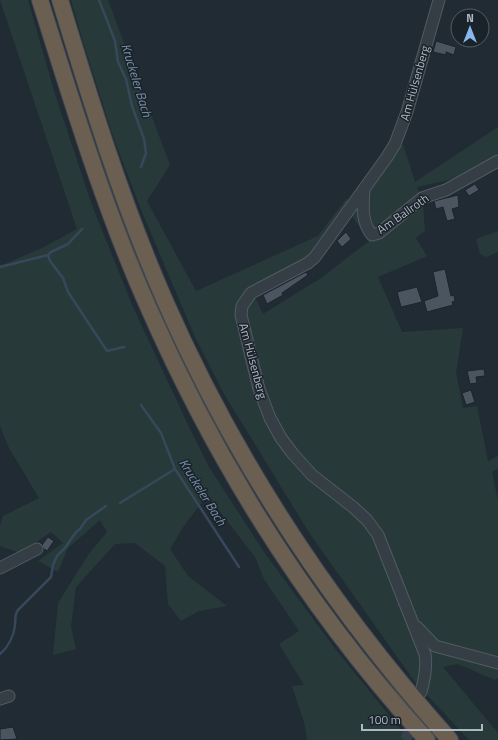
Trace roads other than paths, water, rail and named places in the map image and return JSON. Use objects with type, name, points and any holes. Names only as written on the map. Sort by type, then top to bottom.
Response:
[{"type":"highway","points":[[40,0],[71,98],[113,220],[149,310],[195,406],[251,505],[309,593],[358,658],[426,740]]},
{"type":"highway","points":[[60,0],[105,144],[141,242],[164,300],[186,348],[226,424],[279,515],[307,559],[339,604],[409,693],[450,740]]},
{"type":"street","name":"Am Hülsenberg","points":[[421,692],[426,676],[425,654],[378,535],[367,520],[353,507],[312,475],[281,438],[270,418],[259,389],[241,315],[242,306],[251,293],[308,263],[315,257],[387,157],[402,128],[439,0]]},
{"type":"street","name":"Am Ballroth","points":[[364,189],[364,223],[372,235],[380,233],[422,198],[446,190],[498,161]]},
{"type":"street","points":[[0,568],[37,549]]},
{"type":"street","points":[[410,618],[435,646],[498,663]]},
{"type":"street","points":[[425,654],[435,646]]},
{"type":"waterway","name":"Kruckeler Bach","points":[[99,0],[115,41],[118,62],[126,79],[132,106],[144,139],[146,153],[141,167]]},
{"type":"waterway","name":"Kruckeler Bach","points":[[82,229],[68,244],[51,252],[48,255],[50,261],[63,278],[68,292],[107,351],[124,347]]},
{"type":"waterway","points":[[0,267],[48,255]]},
{"type":"waterway","name":"Kruckeler Bach","points":[[141,405],[161,433],[175,469],[239,567]]},
{"type":"waterway","points":[[120,503],[175,469]]},
{"type":"waterway","points":[[0,654],[8,645],[12,637],[18,610],[51,577],[53,565],[57,556],[65,548],[86,520],[106,506]]},
{"type":"tunnel","points":[[406,740],[419,698]]}]
